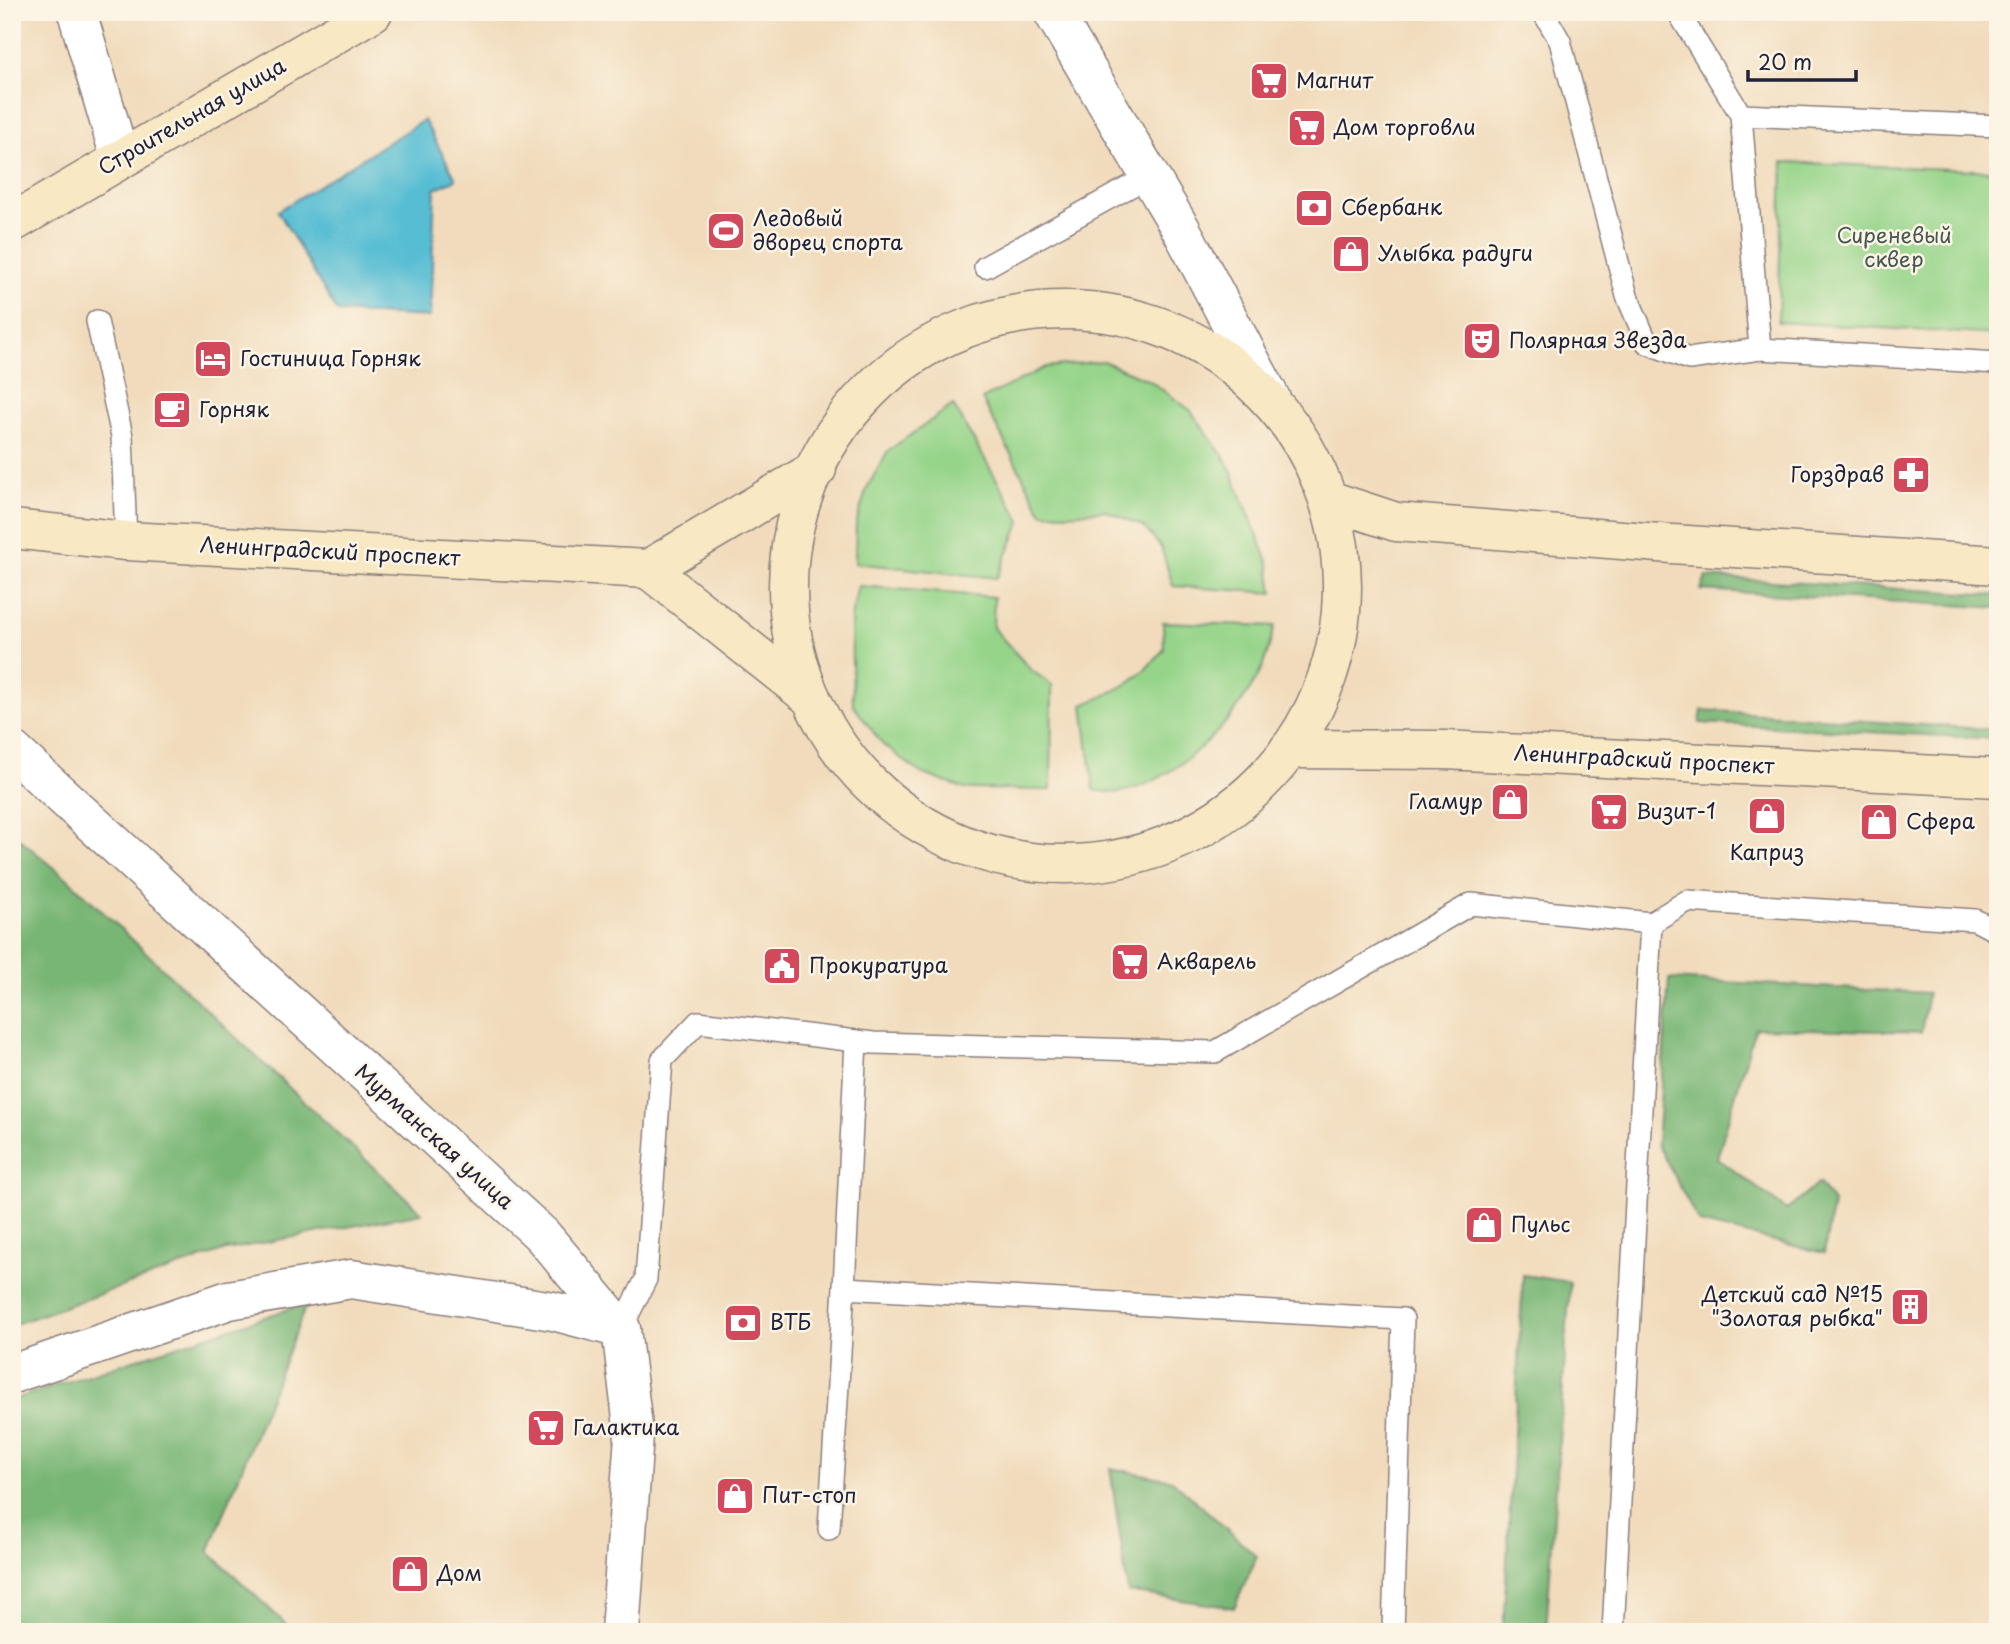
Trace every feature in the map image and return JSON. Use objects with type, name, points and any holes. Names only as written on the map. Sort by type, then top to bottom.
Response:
[{"type":"street","points":[[76,12],[120,158]]},
{"type":"street","name":"Строительная улица","points":[[12,223],[373,12]]},
{"type":"street","points":[[1053,12],[1182,231],[1271,399],[1306,449],[1329,500],[1342,559],[1341,615],[1336,642],[1318,700],[1306,726],[1272,772],[1228,811],[1204,827],[1151,850],[1123,858],[1065,864],[1008,859],[952,838],[902,810],[860,774],[825,724],[811,698],[794,642],[789,614],[790,558],[803,502],[825,447],[859,401],[903,362],[926,346],[1008,315],[1066,309],[1122,314],[1150,322],[1205,348],[1228,363],[1271,399]]},
{"type":"street","points":[[811,698],[648,569],[817,470]]},
{"type":"street","points":[[1329,500],[1396,522],[1682,545],[1998,565]]},
{"type":"street","name":"Ленинградский проспект","points":[[12,529],[126,541],[648,569]]},
{"type":"street","name":"Ленинградский проспект","points":[[1289,748],[1445,750],[1998,778]]},
{"type":"street","name":"Мурманская улица","points":[[12,750],[542,1235],[621,1329]]},
{"type":"street","points":[[12,1374],[229,1300],[351,1279],[553,1311],[621,1329],[634,1436],[620,1632]]},
{"type":"lane","points":[[1543,12],[1560,41],[1626,296],[1647,343],[1689,359],[1760,349],[1998,363]]},
{"type":"lane","points":[[1678,12],[1741,115],[1760,349]]},
{"type":"lane","points":[[1741,115],[1998,126]]},
{"type":"lane","points":[[985,267],[1149,176]]},
{"type":"lane","points":[[97,321],[122,436],[126,541]]},
{"type":"lane","points":[[621,1329],[646,1279],[662,1060],[698,1022],[856,1041],[1215,1052],[1471,904],[1651,923],[1687,901],[1975,920],[1998,932]]},
{"type":"lane","points":[[1613,1632],[1651,923]]},
{"type":"lane","points":[[829,1529],[856,1041]]},
{"type":"lane","points":[[844,1288],[1403,1319],[1393,1632]]},
{"type":"green space","name":"Сиреневый сквер","points":[[1783,162],[1998,171],[1998,335],[1778,322]]},
{"type":"green space","points":[[1103,361],[1150,381],[1190,410],[1228,463],[1269,564],[1273,593],[1173,586],[1161,547],[1143,526],[1105,510],[1069,514],[1042,513],[982,399],[1046,367]]},
{"type":"green space","points":[[953,405],[1021,521],[997,578],[855,563],[856,524],[867,488],[888,451]]},
{"type":"green space","points":[[1706,577],[1998,595],[1998,608],[1701,590]]},
{"type":"green space","points":[[858,586],[994,597],[993,628],[1031,670],[1052,685],[1051,790],[965,789],[921,773],[883,745],[853,705],[851,617]]},
{"type":"green space","points":[[1163,622],[1275,626],[1262,667],[1249,691],[1202,747],[1163,776],[1142,786],[1118,793],[1094,790],[1083,705],[1128,683],[1155,660],[1164,649]]},
{"type":"green space","points":[[1702,710],[1998,730],[1998,739],[1700,723]]},
{"type":"green space","points":[[12,833],[68,879],[422,1213],[226,1250],[12,1325]]},
{"type":"green space","points":[[1669,979],[1928,993],[1921,1032],[1755,1028],[1717,1158],[1787,1210],[1819,1183],[1833,1203],[1824,1253],[1699,1223],[1657,1144]]},
{"type":"green space","points":[[1523,1275],[1570,1282],[1546,1632],[1503,1632]]},
{"type":"green space","points":[[307,1303],[209,1552],[294,1632],[12,1632],[12,1400]]},
{"type":"green space","points":[[1110,1468],[1172,1480],[1257,1556],[1234,1608],[1128,1592]]},
{"type":"water","points":[[424,120],[456,179],[435,189],[430,317],[337,312],[278,211]]},
{"type":"place","name":"Магнит","points":[[1269,81]]},
{"type":"place","name":"Дом торговли","points":[[1307,128]]},
{"type":"place","name":"Сбербанк","points":[[1314,208]]},
{"type":"place","name":"Ледовый дворец спорта","points":[[726,231]]},
{"type":"place","name":"Улыбка радуги","points":[[1351,254]]},
{"type":"place","name":"Полярная Звезда","points":[[1482,341]]},
{"type":"place","name":"Гостиница Горняк","points":[[213,359]]},
{"type":"place","name":"Горняк","points":[[172,410]]},
{"type":"place","name":"Горздрав","points":[[1911,475]]},
{"type":"place","name":"Гламур","points":[[1510,802]]},
{"type":"place","name":"Визит-1","points":[[1609,812]]},
{"type":"place","name":"Каприз","points":[[1767,816]]},
{"type":"place","name":"Сфера","points":[[1879,822]]},
{"type":"place","name":"Акварель","points":[[1130,962]]},
{"type":"place","name":"Прокуратура","points":[[782,966]]},
{"type":"place","name":"Пульс","points":[[1484,1225]]},
{"type":"place","name":"Детский сад №15 \"Золотая рыбка\"","points":[[1910,1307]]},
{"type":"place","name":"ВТБ","points":[[743,1323]]},
{"type":"place","name":"Галактика","points":[[546,1428]]},
{"type":"place","name":"Пит-стоп","points":[[735,1496]]},
{"type":"place","name":"Дом","points":[[410,1574]]}]
